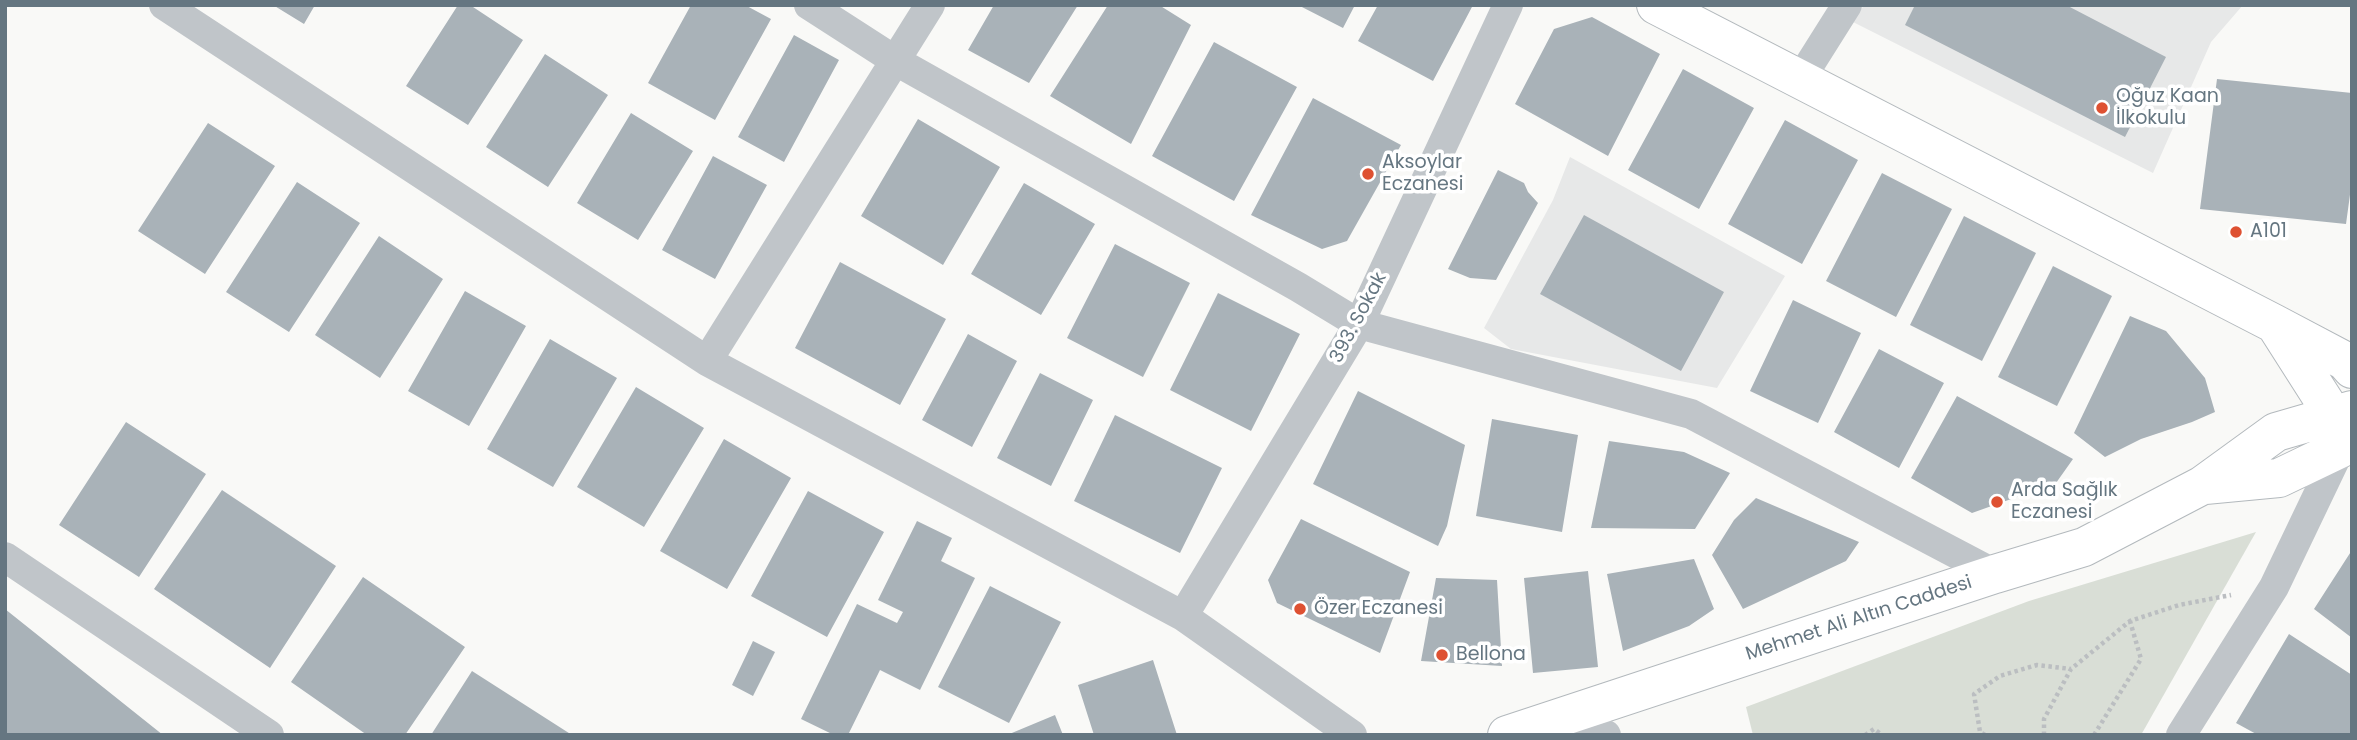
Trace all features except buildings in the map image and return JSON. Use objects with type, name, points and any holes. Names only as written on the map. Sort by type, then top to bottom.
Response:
[{"type":"street","points":[[164,5],[707,361],[1183,616],[1352,735]]},
{"type":"street","points":[[809,5],[896,61],[1359,324],[1692,414],[1995,574]]},
{"type":"street","points":[[707,361],[930,5]]},
{"type":"street","name":"393. Sokak","points":[[1183,616],[1359,324],[1508,5]]},
{"type":"street","points":[[1656,5],[2350,361],[2346,437],[2274,587],[2181,735]]},
{"type":"street","points":[[1801,78],[1847,5]]},
{"type":"street","points":[[2273,323],[2346,437]]},
{"type":"street","name":"Mehmet Ali Altın Caddesi","points":[[1507,735],[2084,547],[2203,485],[2279,478],[2346,437]]},
{"type":"street","points":[[5,557],[269,735]]},
{"type":"street","points":[[1549,720],[1606,735]]},
{"type":"path","points":[[2044,735],[2044,719],[2071,669],[2130,621],[2179,604],[2274,587]]},
{"type":"path","points":[[2094,735],[2141,659],[2130,621]]},
{"type":"path","points":[[1984,735],[1980,732],[1974,694],[2000,676],[2037,665],[2071,669]]},
{"type":"path","points":[[1865,735],[1874,729],[1882,735]]},
{"type":"shaded area","name":"Oğuz Kaan İlkokulu","points":[[1864,5],[2243,5],[2211,42],[2153,173],[1853,22]]},
{"type":"shaded area","points":[[1570,157],[1785,276],[1717,388],[1511,349],[1484,328],[1553,200]]},
{"type":"shaded area","points":[[2256,532],[2141,735],[1753,735],[1746,707],[2029,601]]},
{"type":"place","name":"Oğuz Kaan İlkokulu","points":[[2102,108]]},
{"type":"place","name":"Aksoylar Eczanesi","points":[[1368,174]]},
{"type":"place","name":"A101","points":[[2236,232]]},
{"type":"place","name":"Arda Sağlık Eczanesi","points":[[1997,502]]},
{"type":"place","name":"Özer Eczanesi","points":[[1300,609]]},
{"type":"place","name":"Bellona","points":[[1442,655]]}]
